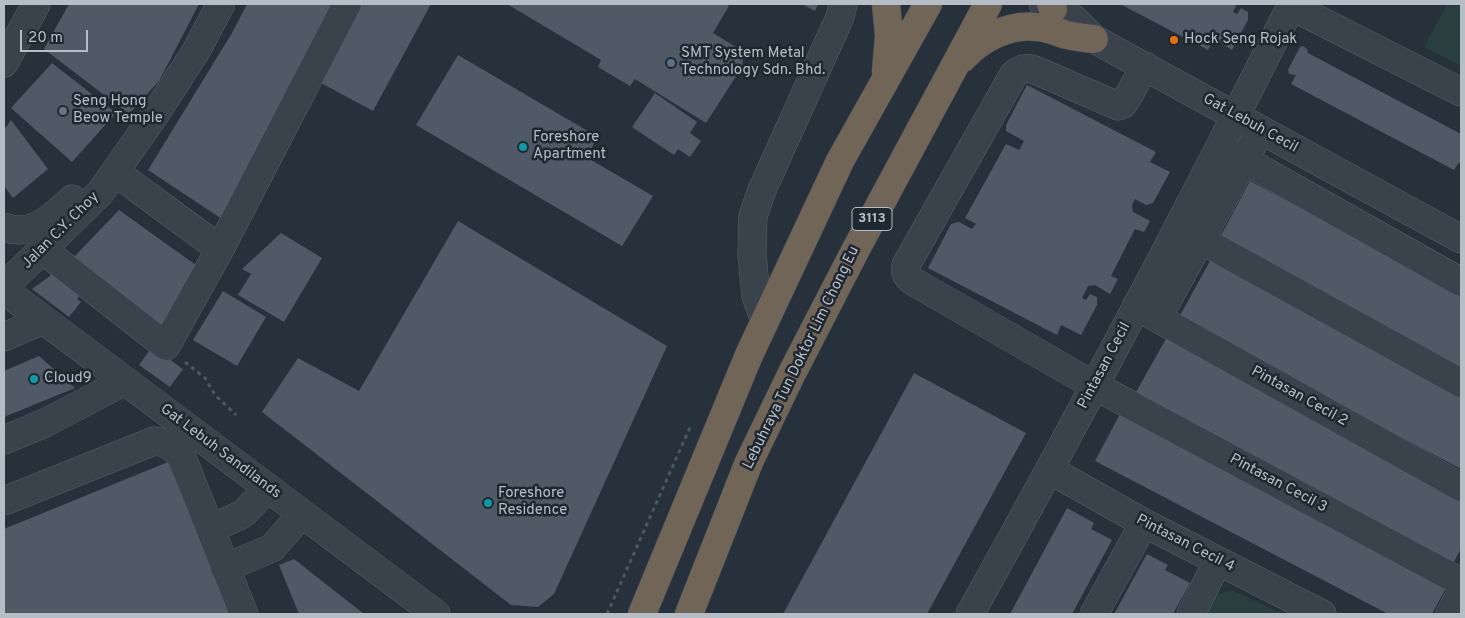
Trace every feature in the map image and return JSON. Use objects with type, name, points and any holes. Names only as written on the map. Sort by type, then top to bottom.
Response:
[{"type":"highway","points":[[884,82],[889,36],[886,4]]},
{"type":"highway","points":[[642,614],[748,355],[840,161],[928,4]]},
{"type":"highway","name":"Lebuhraya Tun Doktor Lim Chong Eu","points":[[689,614],[749,462],[792,373],[855,251],[988,4]]},
{"type":"highway","points":[[955,66],[982,42],[997,33],[1014,28],[1037,26],[1068,35],[1094,39]]},
{"type":"street","points":[[4,63],[36,4]]},
{"type":"street","name":"Jalan C.Y. Choy","points":[[4,289],[100,193],[196,51],[221,4]]},
{"type":"street","points":[[43,250],[166,346],[220,248],[347,4]]},
{"type":"street","points":[[765,321],[756,296],[752,255],[754,216],[762,190],[838,22],[843,4]]},
{"type":"street","name":"Gat Lebuh Cecil","points":[[1049,5],[1074,19],[1094,39],[1461,238]]},
{"type":"street","points":[[1291,5],[1461,92]]},
{"type":"street","name":"Pintasan Cecil","points":[[970,614],[1095,386],[1236,116],[1291,5]]},
{"type":"street","name":"Pintasan Cecil 3","points":[[1145,66],[1126,100],[1118,106],[1035,70],[1028,68],[1014,74],[911,256],[905,270],[906,275],[914,282],[1095,386],[1461,582]]},
{"type":"street","points":[[1167,301],[1261,129]]},
{"type":"street","points":[[1244,160],[1461,282]]},
{"type":"street","points":[[115,172],[220,248]]},
{"type":"street","name":"Jalan C.Y. Choy","points":[[4,227],[23,231],[36,227],[58,212],[89,184],[115,172]]},
{"type":"street","points":[[1200,240],[1461,383]]},
{"type":"street","name":"Gat Lebuh Sandilands","points":[[4,289],[436,614]]},
{"type":"street","name":"Pintasan Cecil 2","points":[[1136,306],[1461,487]]},
{"type":"street","points":[[4,336],[43,320]]},
{"type":"street","points":[[4,440],[45,423],[124,381]]},
{"type":"street","points":[[4,501],[154,441],[166,443],[181,455],[244,614]]},
{"type":"street","name":"Pintasan Cecil 4","points":[[1050,470],[1144,523],[1322,614]]},
{"type":"street","points":[[210,530],[243,514],[268,488]]},
{"type":"street","points":[[225,568],[272,548],[302,514]]},
{"type":"street","points":[[1094,614],[1144,523]]},
{"type":"street","points":[[1191,614],[1218,561]]},
{"type":"street","points":[[1450,614],[1461,593]]},
{"type":"path","points":[[166,346],[205,378],[215,395],[236,415]]},
{"type":"green space","points":[[1447,4],[1461,4],[1461,66],[1424,47]]},
{"type":"green space","points":[[1232,590],[1283,614],[1203,614],[1212,596]]},
{"type":"building","points":[[69,4],[199,4],[159,81],[129,114],[44,49]]},
{"type":"building","points":[[247,4],[337,4],[222,219],[148,170],[232,33]]},
{"type":"building","points":[[361,4],[431,4],[373,111],[321,83]]},
{"type":"building","name":"SMT System Metal Technology Sdn. Bhd.","points":[[507,4],[725,4],[729,6],[713,33],[741,50],[743,58],[742,67],[706,123],[635,79],[630,86],[598,67],[601,60]]},
{"type":"building","points":[[802,4],[818,4],[815,11]]},
{"type":"building","points":[[1120,4],[1237,4],[1233,12],[1237,14],[1241,8],[1248,12],[1248,20],[1232,50],[1214,39],[1208,50]]},
{"type":"building","points":[[1303,46],[1307,49],[1308,53],[1461,134],[1461,166],[1459,162],[1454,170],[1291,84],[1296,75],[1289,74],[1288,70],[1300,47]]},
{"type":"building","name":"Foreshore Apartment","points":[[458,55],[598,137],[586,157],[653,196],[622,246],[416,125]]},
{"type":"building","name":"Seng Hong Beow Temple","points":[[52,63],[116,113],[72,162],[11,108]]},
{"type":"building","points":[[1027,85],[1156,152],[1150,162],[1170,172],[1153,203],[1146,205],[1135,199],[1132,205],[1133,212],[1150,221],[1144,232],[1135,229],[1111,276],[1118,279],[1110,294],[1095,285],[1088,286],[1082,298],[1086,300],[1090,294],[1097,297],[1097,305],[1081,335],[1061,325],[1057,335],[928,268],[951,224],[959,222],[972,229],[976,224],[965,218],[1006,144],[1019,150],[1024,141],[1006,131],[1006,125]]},
{"type":"building","points":[[655,93],[697,122],[690,133],[701,141],[690,157],[678,149],[674,155],[632,127]]},
{"type":"building","points":[[11,120],[48,169],[13,198],[4,186],[4,130]]},
{"type":"building","points":[[1250,181],[1461,294],[1461,371],[1218,241]]},
{"type":"building","points":[[119,210],[200,268],[167,334],[72,259]]},
{"type":"building","name":"Foreshore Residence","points":[[458,221],[667,346],[554,594],[538,607],[511,605],[262,412],[298,358],[359,391]]},
{"type":"building","points":[[281,233],[322,258],[284,322],[238,295],[251,274],[242,269]]},
{"type":"building","points":[[1210,261],[1461,395],[1461,469],[1178,319]]},
{"type":"building","points":[[54,273],[81,294],[77,299],[81,302],[69,317],[32,289]]},
{"type":"building","points":[[223,291],[266,317],[237,366],[193,340]]},
{"type":"building","points":[[1167,337],[1461,499],[1461,549],[1451,567],[1136,392]]},
{"type":"building","points":[[152,347],[183,369],[170,387],[139,365]]},
{"type":"building","name":"Cloud9","points":[[39,356],[75,388],[4,417],[4,371]]},
{"type":"building","points":[[914,373],[1026,433],[927,614],[783,614]]},
{"type":"building","points":[[1121,412],[1448,584],[1432,614],[1388,614],[1095,461]]},
{"type":"building","points":[[168,462],[231,614],[4,614],[4,529]]},
{"type":"building","points":[[1067,508],[1094,523],[1091,529],[1112,540],[1072,614],[1010,614]]},
{"type":"building","points":[[1147,554],[1168,565],[1165,570],[1190,583],[1173,614],[1114,614]]},
{"type":"building","points":[[294,559],[364,614],[299,614],[279,565]]},
{"type":"place","name":"Hock Seng Rojak","points":[[1174,40]]},
{"type":"place","name":"SMT System Metal Technology Sdn. Bhd.","points":[[671,63]]},
{"type":"place","name":"Seng Hong Beow Temple","points":[[63,111]]},
{"type":"place","name":"Foreshore Apartment","points":[[523,147]]},
{"type":"place","name":"Cloud9","points":[[34,379]]},
{"type":"place","name":"Foreshore Residence","points":[[488,503]]}]
